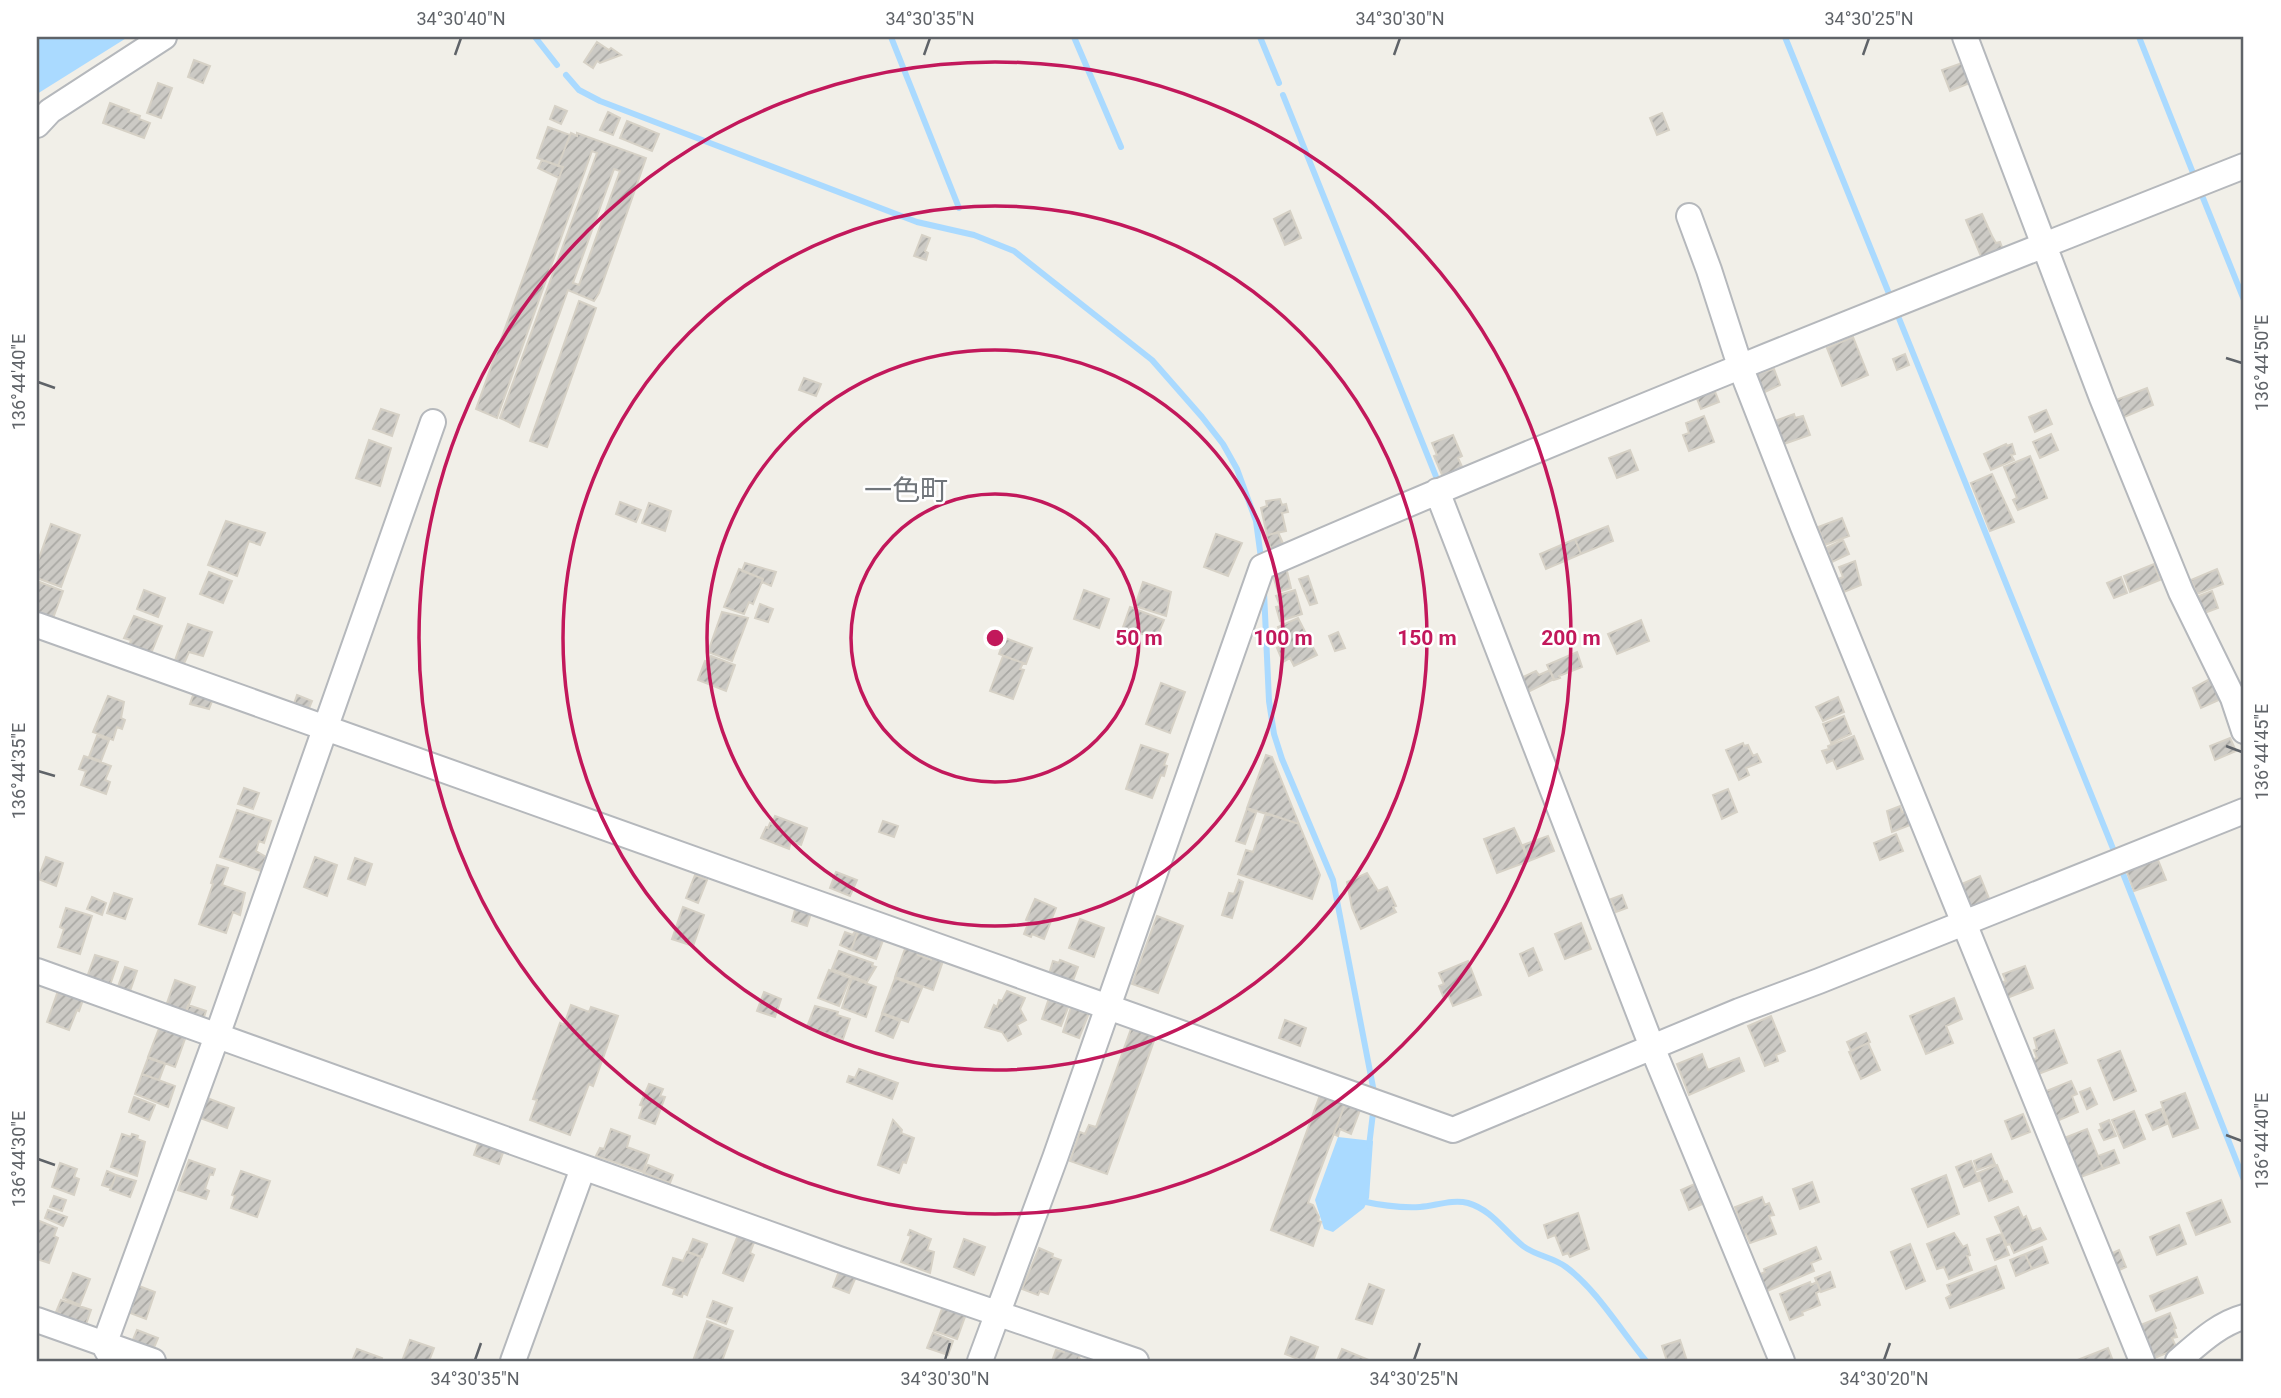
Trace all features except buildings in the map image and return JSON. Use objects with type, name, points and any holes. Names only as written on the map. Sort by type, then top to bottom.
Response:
[{"type":"street","points":[[37,125],[61,104],[164,37]]},
{"type":"street","points":[[1965,37],[2102,398],[2176,579],[2233,698],[2244,731]]},
{"type":"street","points":[[980,1361],[1109,1007],[1262,567],[1437,491],[1740,366],[2244,166]]},
{"type":"street","points":[[1689,216],[1740,366],[2142,1361]]},
{"type":"street","points":[[109,1353],[217,1036],[433,422]]},
{"type":"street","points":[[1437,491],[1652,1047],[1782,1361]]},
{"type":"street","points":[[37,625],[1453,1130],[1652,1047],[2244,811]]},
{"type":"street","points":[[37,971],[583,1168],[1136,1361]]},
{"type":"street","points":[[513,1361],[583,1168]]},
{"type":"street","points":[[2178,1361],[2209,1335],[2232,1320],[2244,1317]]},
{"type":"street","points":[[37,1321],[109,1353],[153,1361]]},
{"type":"water","points":[[37,37],[128,37],[37,94]]},
{"type":"water","points":[[1338,1137],[1373,1141],[1369,1198],[1364,1208],[1333,1232],[1324,1229],[1315,1200]]},
{"type":"waterway","points":[[535,37],[557,65]]},
{"type":"waterway","points":[[891,37],[959,208]]},
{"type":"waterway","points":[[1074,37],[1121,147]]},
{"type":"waterway","points":[[1260,37],[1279,83]]},
{"type":"waterway","points":[[1785,37],[1892,301]]},
{"type":"waterway","points":[[2139,37],[2195,178]]},
{"type":"waterway","points":[[566,75],[579,90],[600,101],[917,222],[974,235],[1014,251],[1152,360],[1202,417],[1223,444],[1237,469],[1256,521],[1261,558]]},
{"type":"waterway","points":[[1283,95],[1439,484]]},
{"type":"waterway","points":[[2199,188],[2244,300]]},
{"type":"waterway","points":[[1896,311],[2116,856]]},
{"type":"waterway","points":[[1264,592],[1269,701],[1274,734],[1333,880],[1374,1092]]},
{"type":"waterway","points":[[2120,866],[2244,1180]]},
{"type":"waterway","points":[[1369,1146],[1373,1113]]},
{"type":"waterway","points":[[1361,1201],[1405,1207],[1456,1202],[1476,1206],[1491,1216],[1523,1246],[1561,1264],[1577,1276],[1646,1361]]},
{"type":"district","name":"一色町","points":[[906,490]]}]
